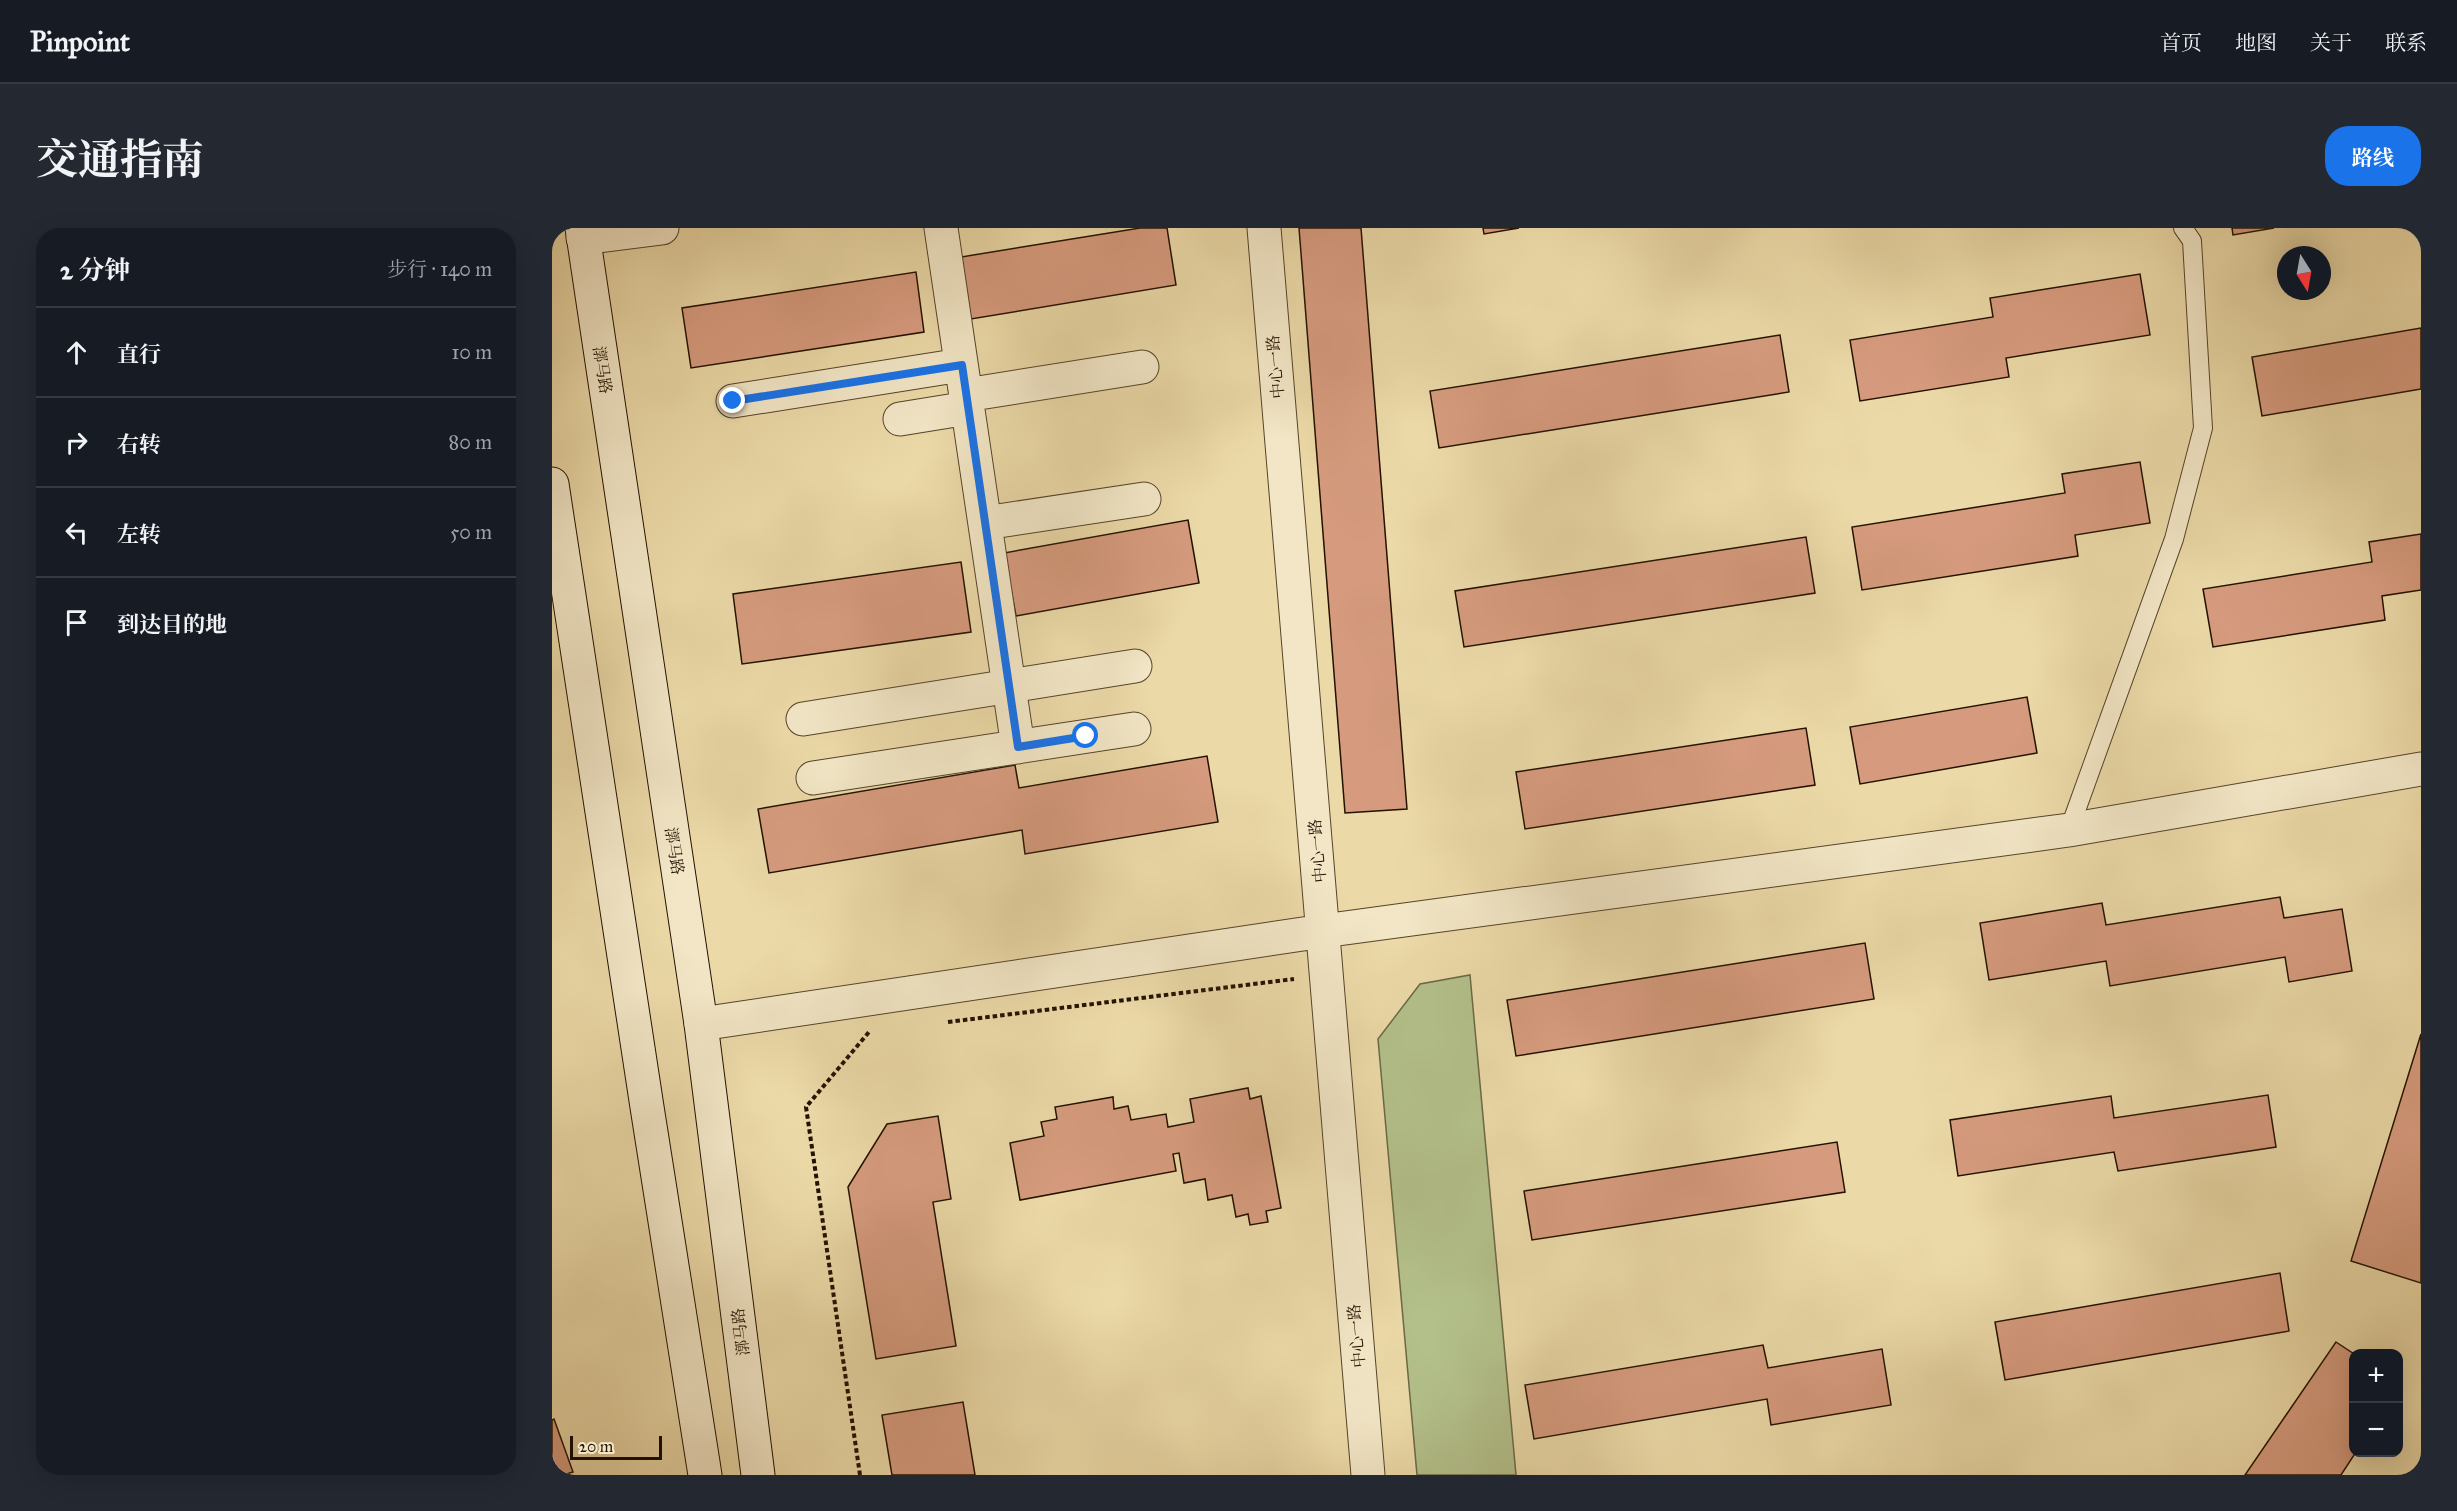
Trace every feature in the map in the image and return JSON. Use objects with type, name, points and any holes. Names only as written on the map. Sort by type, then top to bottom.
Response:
[{"type":"street","points":[[582,233],[662,228]]},
{"type":"street","points":[[941,228],[1018,747]]},
{"type":"street","name":"中心一路","points":[[1264,228],[1368,1475]]},
{"type":"street","name":"漷马路","points":[[582,233],[701,1024],[758,1475]]},
{"type":"street","points":[[733,401],[965,389],[1142,367]]},
{"type":"street","points":[[900,418],[965,389]]},
{"type":"street","points":[[552,484],[705,1475]]},
{"type":"street","points":[[985,523],[1144,499]]},
{"type":"street","points":[[803,719],[1135,666]]},
{"type":"street","points":[[813,778],[1134,729]]},
{"type":"street","points":[[701,1024],[1323,931],[2069,830],[2421,769]]},
{"type":"lane","points":[[2069,830],[2174,538],[2203,428],[2192,241],[2183,228]]},
{"type":"path","points":[[939,1023],[1296,978],[1297,990]]},
{"type":"path","points":[[860,1475],[806,1107],[868,1032],[880,1031]]},
{"type":"green space","points":[[1470,975],[1516,1475],[1417,1475],[1378,1039],[1420,984]]},
{"type":"building","points":[[1140,228],[1167,228],[1176,285],[971,319],[961,257]]},
{"type":"building","points":[[1299,228],[1361,228],[1407,809],[1345,813]]},
{"type":"building","points":[[1483,228],[1519,228],[1484,234]]},
{"type":"building","points":[[2232,228],[2274,228],[2233,235]]},
{"type":"building","points":[[916,272],[924,332],[691,368],[682,308]]},
{"type":"building","points":[[2140,274],[2150,335],[2006,358],[2009,377],[1860,401],[1850,340],[1993,317],[1990,298]]},
{"type":"building","points":[[2421,328],[2421,389],[2262,416],[2252,357]]},
{"type":"building","points":[[1780,335],[1789,392],[1439,448],[1430,391]]},
{"type":"building","points":[[2140,462],[2150,523],[2075,535],[2078,556],[1862,590],[1852,527],[2065,493],[2062,474]]},
{"type":"building","points":[[1188,520],[1199,583],[1016,616],[1004,553]]},
{"type":"building","points":[[2421,534],[2421,590],[2382,596],[2385,620],[2213,647],[2203,589],[2372,562],[2369,542]]},
{"type":"building","points":[[1806,537],[1815,593],[1464,647],[1455,591]]},
{"type":"building","points":[[961,562],[971,632],[742,664],[733,594]]},
{"type":"building","points":[[2027,697],[2037,753],[1860,784],[1850,727]]},
{"type":"building","points":[[1806,728],[1815,785],[1525,829],[1516,772]]},
{"type":"building","points":[[1207,756],[1218,822],[1025,854],[1022,830],[769,873],[758,809],[1015,765],[1019,788]]},
{"type":"building","points":[[2280,897],[2284,918],[2342,909],[2352,971],[2289,982],[2285,957],[2110,986],[2106,961],[1989,980],[1980,923],[2102,903],[2106,925]]},
{"type":"building","points":[[1865,943],[1874,999],[1516,1056],[1507,1000]]},
{"type":"building","points":[[2421,1034],[2421,1283],[2351,1261]]},
{"type":"building","points":[[1248,1088],[1250,1099],[1261,1096],[1281,1208],[1266,1211],[1268,1222],[1250,1225],[1248,1214],[1236,1217],[1232,1195],[1208,1200],[1205,1179],[1184,1183],[1179,1153],[1173,1154],[1176,1171],[1020,1200],[1010,1143],[1044,1136],[1041,1122],[1057,1119],[1055,1107],[1113,1097],[1114,1109],[1128,1106],[1131,1120],[1166,1114],[1168,1127],[1194,1122],[1190,1099]]},
{"type":"building","points":[[2268,1095],[2276,1147],[2118,1171],[2114,1152],[1958,1176],[1950,1120],[2111,1096],[2114,1118]]},
{"type":"building","points":[[938,1116],[951,1199],[933,1202],[956,1346],[876,1359],[848,1187],[887,1124]]},
{"type":"building","points":[[1837,1142],[1845,1192],[1532,1240],[1524,1191]]},
{"type":"building","points":[[2280,1273],[2289,1331],[2005,1380],[1995,1322]]},
{"type":"building","points":[[2336,1342],[2349,1351],[2349,1457],[2353,1457],[2341,1475],[2245,1475]]},
{"type":"building","points":[[1763,1345],[1768,1368],[1882,1349],[1891,1405],[1771,1425],[1767,1399],[1534,1439],[1525,1385]]},
{"type":"building","points":[[963,1402],[975,1475],[892,1475],[882,1415]]},
{"type":"building","points":[[554,1419],[573,1472],[563,1475],[552,1475],[552,1420]]},
{"type":"route","points":[[733,401],[962,365],[1018,747],[1086,736]]}]
